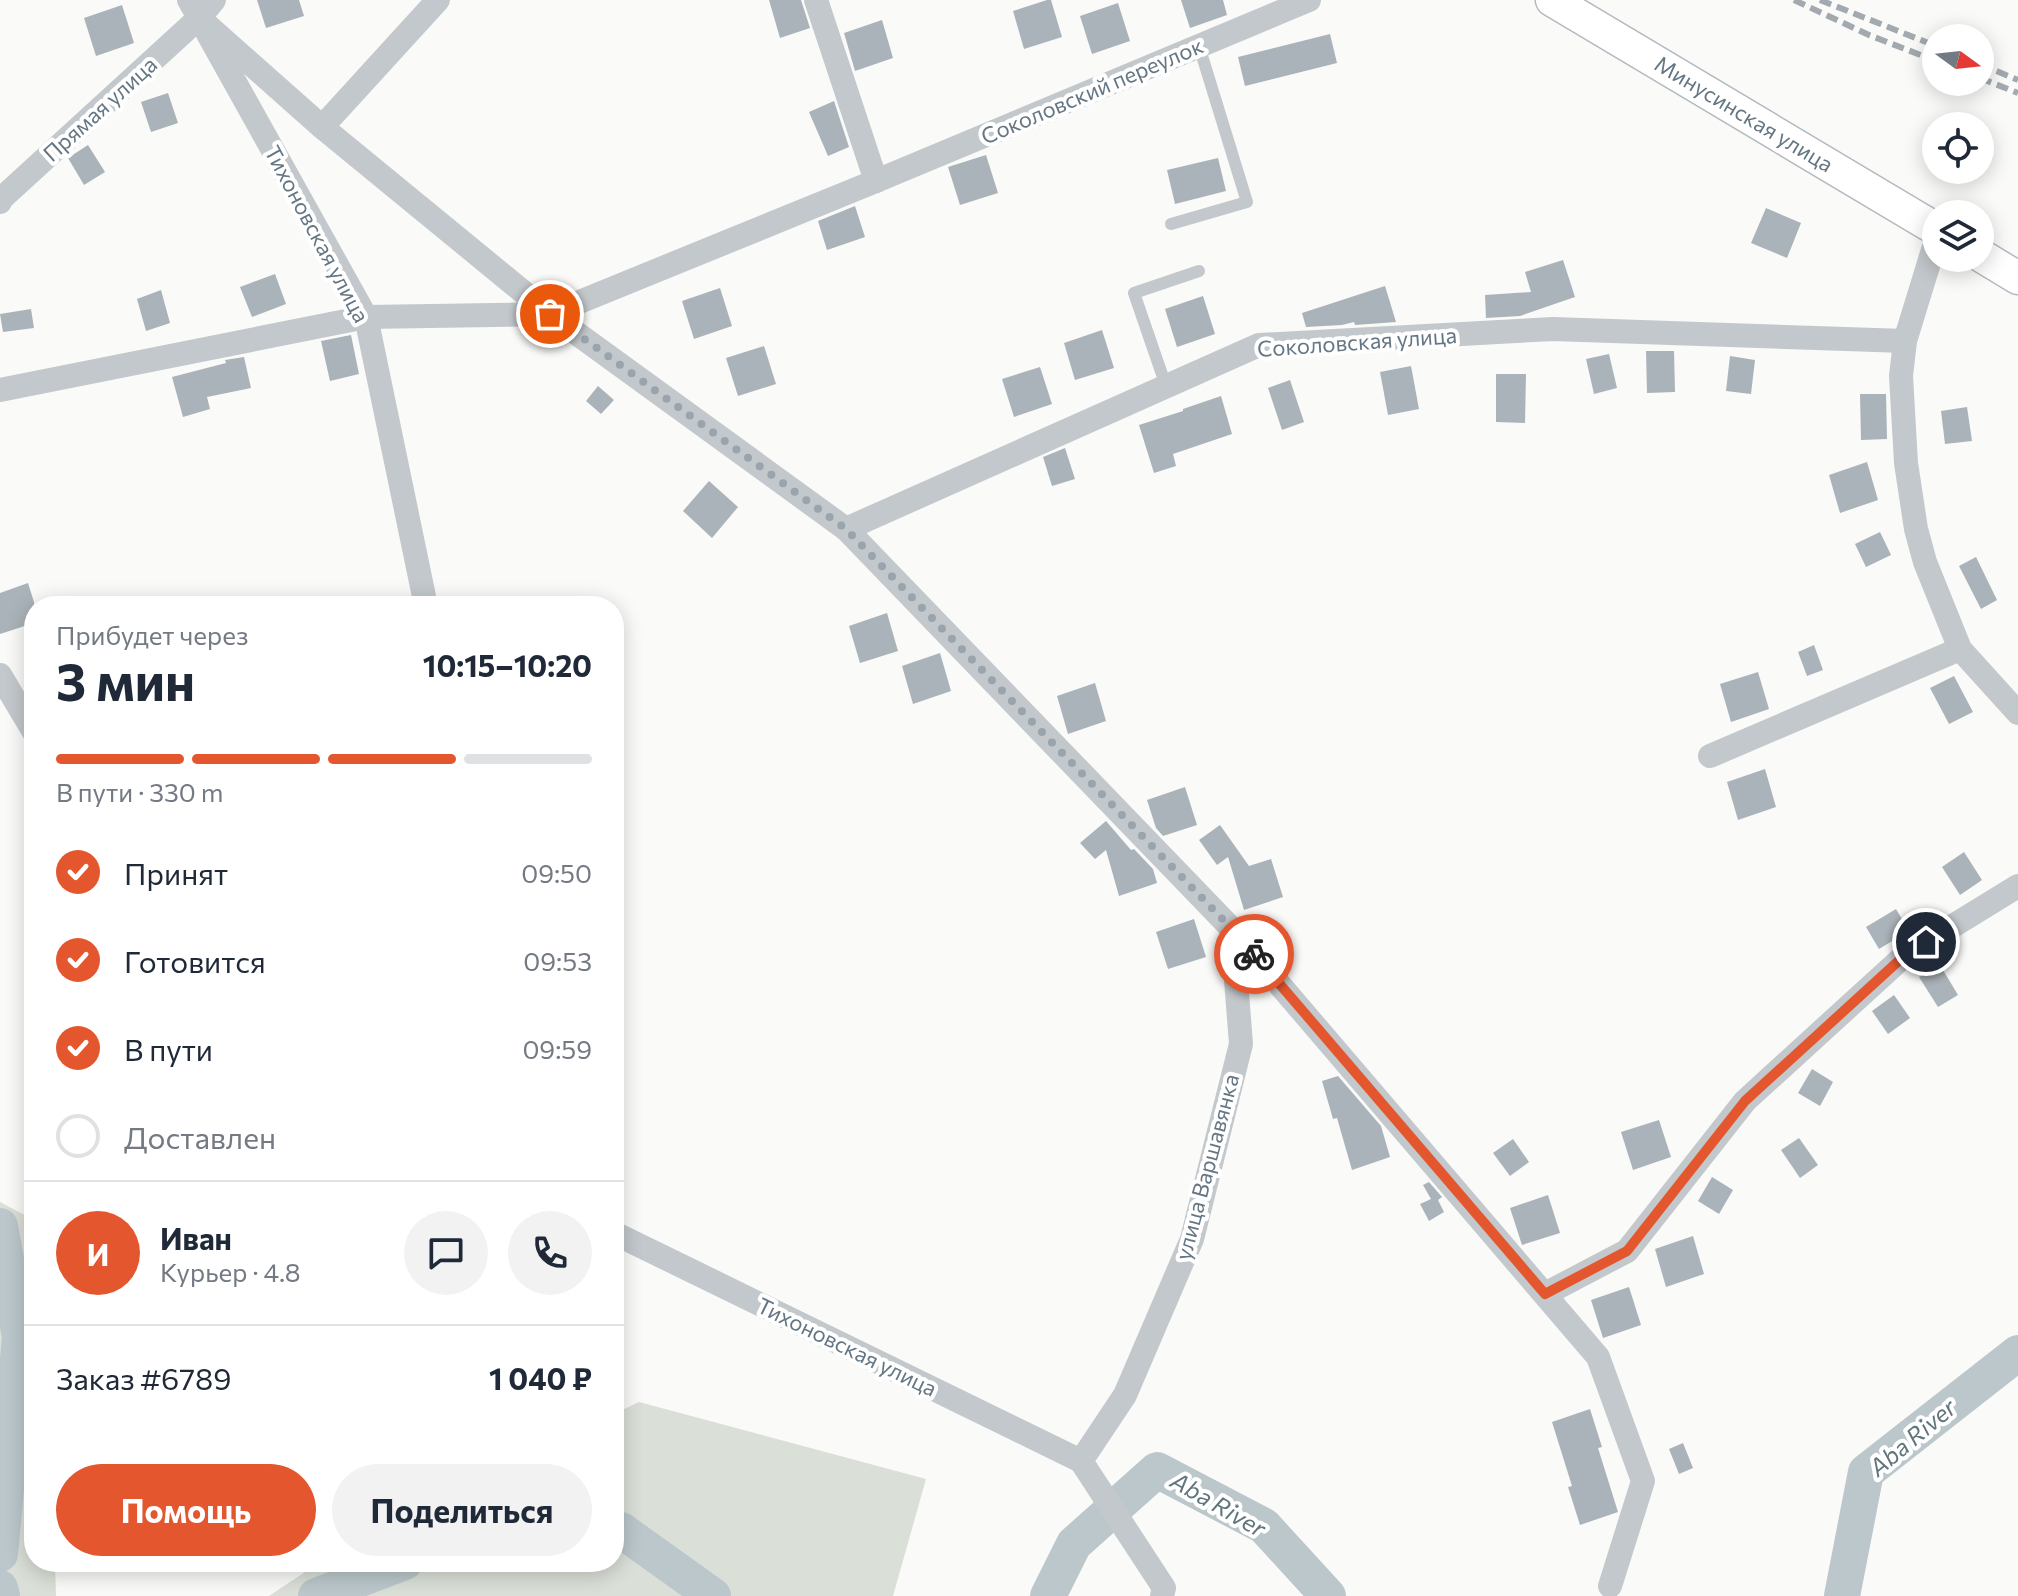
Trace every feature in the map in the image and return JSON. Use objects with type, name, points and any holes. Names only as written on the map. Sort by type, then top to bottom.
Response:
[{"type":"main road","name":"Минусинская улица","points":[[1552,0],[1922,221]]},
{"type":"main road","points":[[1994,263],[2018,278]]},
{"type":"street","points":[[322,127],[438,0]]},
{"type":"street","points":[[816,0],[876,181]]},
{"type":"street","name":"Соколовский переулок","points":[[550,314],[1309,0]]},
{"type":"street","points":[[200,6],[322,127],[550,314],[846,529],[1232,929],[1598,1357],[1643,1481],[1610,1586]]},
{"type":"street","name":"Прямая улица","points":[[0,200],[200,6]]},
{"type":"street","name":"Тихоновская улица","points":[[200,6],[366,317],[424,596]]},
{"type":"street","points":[[1926,272],[1905,341],[1901,376],[1906,463],[1916,529],[1925,562],[1960,649],[2018,713]]},
{"type":"street","points":[[0,390],[366,317],[550,314]]},
{"type":"street","name":"Соколовская улица","points":[[846,529],[1259,345],[1553,329],[1905,341]]},
{"type":"street","points":[[1710,756],[1960,649]]},
{"type":"street","points":[[0,675],[24,715]]},
{"type":"street","points":[[1545,1294],[1627,1251],[1745,1101],[1904,956],[2018,886]]},
{"type":"street","name":"улица Варшавянка","points":[[1081,1461],[1125,1395],[1192,1239],[1241,1044],[1232,929]]},
{"type":"street","name":"Тихоновская улица","points":[[624,1238],[1081,1461]]},
{"type":"street","points":[[1081,1461],[1164,1588],[1162,1596]]},
{"type":"lane","points":[[1171,224],[1247,202],[1199,46]]},
{"type":"lane","points":[[1166,386],[1134,293],[1199,271]]},
{"type":"shaded area","points":[[0,1202],[24,1215],[24,1572],[55,1572],[56,1596],[0,1596]]},
{"type":"shaded area","points":[[639,1402],[926,1479],[893,1596],[269,1596],[305,1572],[624,1572],[624,1409]]},
{"type":"building","points":[[257,0],[299,0],[304,16],[266,28]]},
{"type":"building","points":[[769,0],[801,0],[810,28],[780,38]]},
{"type":"building","points":[[1051,0],[1062,37],[1024,49],[1013,11]]},
{"type":"building","points":[[1181,0],[1223,0],[1227,15],[1190,28]]},
{"type":"building","points":[[1118,3],[1130,41],[1092,54],[1080,16]]},
{"type":"building","points":[[122,5],[134,43],[96,56],[84,18]]},
{"type":"building","points":[[882,20],[893,58],[855,71],[844,33]]},
{"type":"building","points":[[1330,34],[1337,63],[1245,86],[1238,57]]},
{"type":"building","points":[[168,93],[178,123],[151,132],[141,102]]},
{"type":"building","points":[[834,101],[849,147],[828,156],[809,112]]},
{"type":"building","points":[[88,145],[105,172],[84,185],[68,158]]},
{"type":"building","points":[[986,155],[998,193],[960,205],[948,167]]},
{"type":"building","points":[[1218,158],[1226,191],[1175,204],[1167,170]]},
{"type":"building","points":[[855,206],[865,237],[827,250],[818,221]]},
{"type":"building","points":[[1766,208],[1801,223],[1787,258],[1751,243]]},
{"type":"building","points":[[1563,260],[1575,297],[1520,316],[1486,318],[1485,295],[1531,292],[1525,272]]},
{"type":"building","points":[[275,274],[286,304],[252,317],[240,287]]},
{"type":"building","points":[[1385,286],[1396,322],[1306,327],[1302,313]]},
{"type":"building","points":[[720,288],[732,326],[694,339],[682,301]]},
{"type":"building","points":[[161,290],[170,323],[146,331],[137,299]]},
{"type":"building","points":[[1203,296],[1215,334],[1177,347],[1165,309]]},
{"type":"building","points":[[31,309],[34,328],[3,332],[0,314]]},
{"type":"building","points":[[1102,330],[1114,368],[1075,380],[1064,343]]},
{"type":"building","points":[[351,335],[359,374],[330,381],[321,341]]},
{"type":"building","points":[[764,346],[776,384],[738,396],[726,358]]},
{"type":"building","points":[[1646,351],[1674,351],[1675,392],[1647,393]]},
{"type":"building","points":[[1609,354],[1617,388],[1594,394],[1586,359]]},
{"type":"building","points":[[1730,356],[1755,360],[1751,394],[1726,391]]},
{"type":"building","points":[[244,357],[251,388],[207,397],[210,409],[183,417],[172,377]]},
{"type":"building","points":[[1411,366],[1419,409],[1388,415],[1380,372]]},
{"type":"building","points":[[1040,367],[1052,404],[1014,417],[1002,379]]},
{"type":"building","points":[[1496,374],[1526,374],[1525,423],[1496,422]]},
{"type":"building","points":[[1290,380],[1304,422],[1282,430],[1268,388]]},
{"type":"building","points":[[598,386],[614,400],[601,414],[586,401]]},
{"type":"building","points":[[1860,394],[1886,394],[1887,439],[1861,440]]},
{"type":"building","points":[[1221,396],[1232,434],[1173,454],[1176,466],[1154,473],[1139,425]]},
{"type":"building","points":[[1967,407],[1972,441],[1945,444],[1941,411]]},
{"type":"building","points":[[1065,448],[1075,479],[1052,486],[1043,457]]},
{"type":"building","points":[[1867,462],[1878,500],[1840,513],[1829,475]]},
{"type":"building","points":[[709,481],[738,507],[712,538],[683,511]]},
{"type":"building","points":[[1880,532],[1891,555],[1866,567],[1855,544]]},
{"type":"building","points":[[1976,557],[1997,600],[1981,609],[1959,566]]},
{"type":"building","points":[[28,583],[32,596],[24,596],[24,626],[0,634],[0,593]]},
{"type":"building","points":[[887,613],[898,651],[860,663],[849,626]]},
{"type":"building","points":[[1814,645],[1823,670],[1807,676],[1798,652]]},
{"type":"building","points":[[940,653],[951,691],[913,704],[902,666]]},
{"type":"building","points":[[1758,672],[1769,709],[1731,722],[1720,684]]},
{"type":"building","points":[[1954,676],[1973,712],[1949,724],[1930,688]]},
{"type":"building","points":[[1095,683],[1106,721],[1068,734],[1057,696]]},
{"type":"building","points":[[1765,769],[1776,807],[1738,820],[1727,782]]},
{"type":"building","points":[[1185,787],[1197,825],[1163,836],[1156,828],[1147,800]]},
{"type":"building","points":[[1106,821],[1131,850],[1134,849],[1153,869],[1157,883],[1119,896],[1106,850],[1095,859],[1080,843]]},
{"type":"building","points":[[1220,825],[1249,866],[1271,859],[1283,897],[1244,910],[1228,857],[1217,865],[1199,840]]},
{"type":"building","points":[[1964,852],[1982,880],[1960,895],[1942,867]]},
{"type":"building","points":[[1896,909],[1909,931],[1879,949],[1866,927]]},
{"type":"building","points":[[1194,919],[1206,957],[1168,969],[1156,932]]},
{"type":"building","points":[[1940,965],[1958,995],[1938,1007],[1919,977]]},
{"type":"building","points":[[1894,995],[1910,1018],[1888,1034],[1872,1011]]},
{"type":"building","points":[[1812,1069],[1833,1082],[1820,1106],[1798,1093]]},
{"type":"building","points":[[1338,1076],[1381,1126],[1390,1157],[1352,1170],[1322,1081]]},
{"type":"building","points":[[1659,1120],[1671,1157],[1633,1170],[1621,1132]]},
{"type":"building","points":[[1799,1138],[1818,1165],[1800,1178],[1781,1150]]},
{"type":"building","points":[[1513,1139],[1529,1162],[1510,1176],[1493,1153]]},
{"type":"building","points":[[1712,1177],[1733,1190],[1719,1214],[1698,1201]]},
{"type":"building","points":[[1429,1182],[1442,1197],[1438,1200],[1444,1212],[1429,1221],[1420,1204],[1431,1199],[1423,1185]]},
{"type":"building","points":[[1548,1195],[1560,1233],[1522,1245],[1510,1208]]},
{"type":"building","points":[[1693,1236],[1704,1274],[1666,1287],[1655,1249]]},
{"type":"building","points":[[1629,1287],[1641,1325],[1603,1338],[1591,1300]]},
{"type":"building","points":[[1590,1409],[1602,1447],[1598,1448],[1618,1512],[1580,1525],[1568,1487],[1572,1486],[1552,1422]]},
{"type":"building","points":[[1683,1443],[1693,1468],[1679,1474],[1669,1449]]},
{"type":"waterway","name":"Aba River","points":[[0,1226],[20,1337],[0,1554]]},
{"type":"waterway","name":"Aba River","points":[[1842,1596],[1866,1472],[2018,1353]]},
{"type":"waterway","name":"Aba River","points":[[1048,1596],[1074,1544],[1157,1470],[1264,1526],[1328,1596]]},
{"type":"waterway","name":"Aba River","points":[[624,1532],[713,1596]]},
{"type":"waterway","name":"Aba River","points":[[316,1596],[379,1572]]},
{"type":"waterway","name":"Aba River","points":[[0,1588],[2,1596]]},
{"type":"railway","points":[[1794,0],[1922,56]]},
{"type":"railway","points":[[1820,0],[1922,40]]},
{"type":"railway","points":[[1994,70],[2018,80]]},
{"type":"railway","points":[[1994,84],[2018,93]]},
{"type":"way so far","points":[[550,314],[846,529],[1254,954]]},
{"type":"route","points":[[1254,954],[1545,1294],[1627,1251],[1745,1101],[1904,956],[1926,942]]}]
